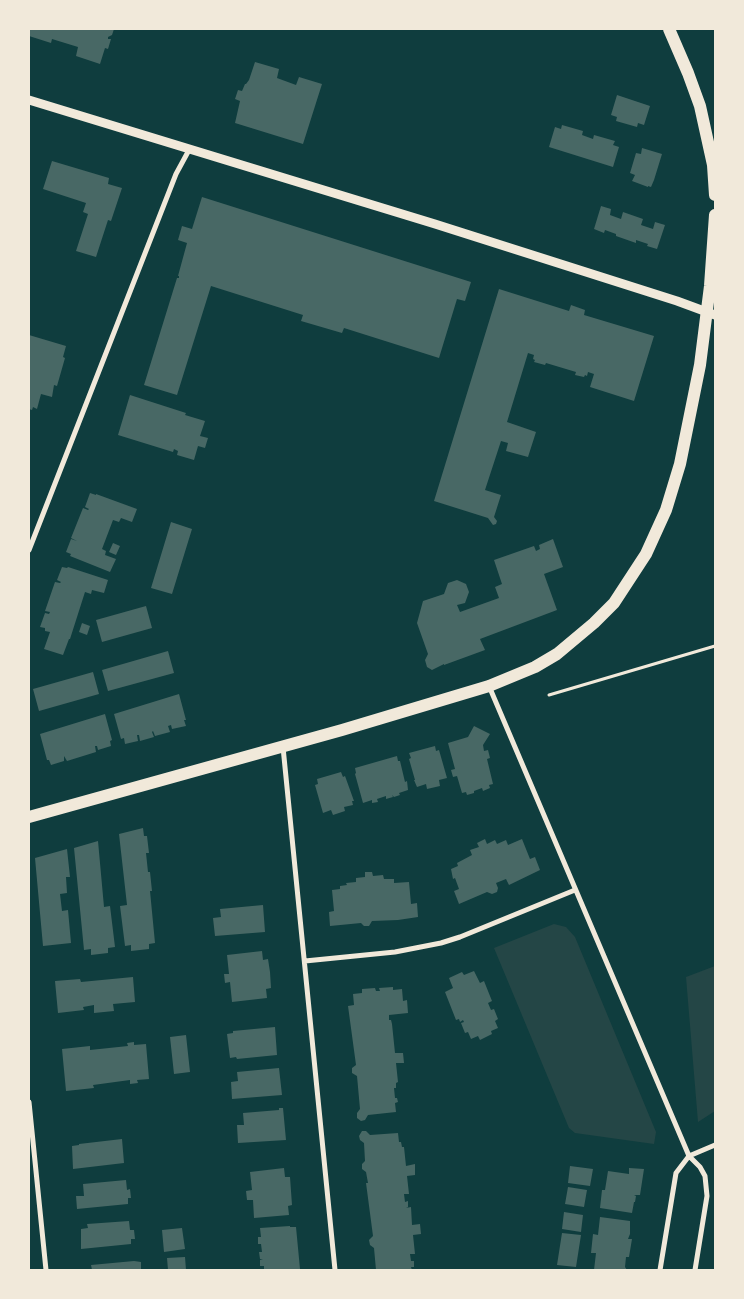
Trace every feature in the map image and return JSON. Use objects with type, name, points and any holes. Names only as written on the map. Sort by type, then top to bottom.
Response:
[{"type":"main road","points":[[669,29],[700,106],[713,165],[715,195]]},
{"type":"main road","points":[[29,817],[489,686],[535,667],[574,641],[614,603],[646,554],[666,510],[680,464],[711,314],[715,215]]},
{"type":"street","points":[[29,100],[451,230],[677,301],[711,314]]},
{"type":"street","points":[[29,550],[176,174],[189,150]]},
{"type":"street","points":[[489,686],[689,1156],[700,1167],[705,1176],[707,1196],[695,1270]]},
{"type":"street","points":[[283,746],[334,1270]]},
{"type":"street","points":[[305,962],[395,952],[441,943],[575,890]]},
{"type":"street","points":[[29,1102],[46,1270]]},
{"type":"street","points":[[660,1270],[675,1178],[678,1170],[689,1156],[715,1145]]},
{"type":"path","points":[[549,694],[715,646]]},
{"type":"shaded area","points":[[554,924],[566,927],[575,937],[656,1132],[654,1144],[575,1133],[569,1128],[494,948]]},
{"type":"shaded area","points":[[715,966],[715,1111],[698,1122],[686,977]]},
{"type":"building","points":[[29,29],[114,29],[112,35],[108,37],[108,39],[111,39],[108,49],[105,48],[100,64],[76,56],[78,47],[52,39],[51,43],[29,36]]},
{"type":"building","points":[[255,62],[279,69],[277,78],[296,85],[299,77],[322,84],[303,144],[235,123],[240,101],[235,99],[238,90],[242,91],[249,80]]},
{"type":"building","points":[[617,95],[650,106],[644,125],[638,123],[637,127],[616,121],[617,117],[611,115]]},
{"type":"building","points":[[562,125],[583,131],[582,135],[593,139],[594,135],[615,141],[613,145],[619,147],[613,167],[549,147],[555,127],[561,129]]},
{"type":"building","points":[[642,148],[662,154],[651,187],[632,181],[635,175],[630,173],[636,153],[641,154]]},
{"type":"building","points":[[52,161],[109,178],[108,184],[122,188],[111,221],[108,220],[96,257],[76,251],[88,214],[83,212],[86,203],[43,189]]},
{"type":"building","points":[[202,197],[471,282],[465,301],[457,299],[439,358],[344,328],[342,333],[301,321],[303,315],[211,286],[177,395],[144,385],[177,278],[179,278],[187,243],[178,240],[182,226],[192,229]]},
{"type":"building","points":[[601,206],[611,209],[610,215],[621,219],[623,212],[643,219],[641,225],[653,229],[655,222],[665,225],[657,249],[636,240],[636,243],[616,236],[616,234],[605,230],[604,233],[594,229]]},
{"type":"building","points":[[499,289],[569,311],[571,305],[585,310],[584,315],[654,336],[634,401],[590,387],[594,374],[588,372],[587,376],[585,375],[584,377],[575,375],[576,372],[546,363],[545,365],[534,362],[534,355],[528,353],[507,422],[536,432],[528,457],[506,451],[508,443],[501,441],[485,490],[501,495],[494,517],[497,521],[493,525],[488,518],[434,501]]},
{"type":"building","points":[[29,335],[66,346],[63,357],[65,358],[57,386],[54,385],[52,397],[41,394],[37,409],[33,407],[32,410],[29,409]]},
{"type":"building","points":[[130,395],[205,421],[200,436],[208,438],[205,448],[198,446],[194,460],[177,455],[178,451],[174,449],[173,452],[118,435]]},
{"type":"building","points":[[90,493],[137,509],[132,522],[121,518],[119,522],[113,520],[102,549],[106,551],[105,555],[116,559],[110,572],[70,556],[71,554],[66,552],[71,539],[77,541],[71,538],[83,508],[89,509],[85,507]]},
{"type":"building","points":[[171,522],[192,529],[172,594],[151,588]]},
{"type":"building","points":[[553,539],[563,567],[544,574],[557,610],[480,639],[485,650],[432,670],[427,667],[425,660],[428,654],[417,623],[423,601],[444,594],[448,583],[457,580],[466,584],[469,592],[465,603],[457,605],[460,612],[499,598],[495,587],[502,584],[494,560],[534,546],[536,551],[540,549],[539,545]]},
{"type":"building","points":[[113,543],[120,546],[116,555],[109,552]]},
{"type":"building","points":[[62,567],[68,567],[108,580],[104,593],[92,590],[91,594],[85,592],[63,655],[44,649],[50,632],[40,627],[45,613],[49,614],[50,612],[45,611],[55,582],[61,582],[57,580]]},
{"type":"building","points":[[146,606],[152,628],[102,642],[96,620]]},
{"type":"building","points":[[82,623],[90,626],[87,635],[79,632]]},
{"type":"building","points":[[168,651],[174,673],[108,691],[102,670]]},
{"type":"building","points":[[93,672],[99,694],[39,711],[33,689]]},
{"type":"building","points":[[179,694],[186,726],[172,729],[171,725],[168,726],[170,732],[155,736],[153,731],[154,737],[140,741],[139,735],[137,735],[138,741],[125,744],[124,738],[121,739],[114,714]]},
{"type":"building","points":[[105,714],[112,740],[110,741],[111,746],[98,750],[97,746],[95,746],[96,752],[67,761],[64,756],[64,761],[51,765],[49,760],[47,760],[40,734]]},
{"type":"building","points":[[474,726],[490,734],[483,745],[484,751],[488,750],[490,758],[487,759],[493,784],[489,785],[490,788],[483,791],[482,788],[467,795],[466,792],[462,793],[457,776],[453,777],[451,770],[455,769],[448,743],[468,737]]},
{"type":"building","points":[[435,746],[436,751],[439,750],[447,778],[439,780],[440,786],[427,789],[426,784],[417,787],[409,753]]},
{"type":"building","points":[[397,756],[405,782],[407,781],[408,790],[394,797],[392,795],[393,797],[386,799],[386,796],[377,799],[378,802],[372,803],[372,800],[363,803],[355,768]]},
{"type":"building","points":[[341,772],[343,777],[345,776],[354,801],[352,801],[353,805],[344,807],[345,811],[333,815],[331,810],[323,813],[315,785],[318,784],[317,779]]},
{"type":"building","points":[[143,828],[144,836],[147,836],[149,853],[146,853],[152,891],[150,891],[155,943],[149,944],[149,949],[131,951],[131,945],[125,946],[120,906],[127,905],[119,834]]},
{"type":"building","points":[[485,839],[487,844],[495,840],[497,844],[506,840],[508,845],[522,839],[530,859],[535,857],[540,870],[509,885],[506,879],[496,883],[497,892],[492,894],[487,892],[459,904],[454,891],[459,889],[455,878],[453,879],[451,869],[458,866],[457,863],[472,855],[470,850],[479,847],[477,843]]},
{"type":"building","points":[[98,841],[104,907],[110,906],[115,947],[108,948],[108,953],[91,955],[91,949],[84,950],[74,848]]},
{"type":"building","points":[[67,849],[70,877],[66,877],[67,893],[60,894],[62,911],[68,910],[71,943],[43,946],[35,858]]},
{"type":"building","points":[[365,872],[372,872],[373,876],[383,875],[384,879],[394,879],[394,883],[409,882],[411,904],[417,903],[418,917],[372,921],[369,926],[364,926],[361,923],[330,926],[329,912],[334,911],[332,890],[340,889],[340,886],[347,885],[346,883],[356,882],[356,878],[365,877]]},
{"type":"building","points":[[263,905],[265,932],[215,936],[213,918],[221,917],[220,909]]},
{"type":"building","points":[[262,951],[263,960],[268,959],[270,972],[271,988],[266,989],[267,998],[232,1002],[230,982],[225,983],[224,974],[229,974],[227,955]]},
{"type":"building","points":[[474,971],[480,983],[484,981],[492,1001],[488,1003],[491,1010],[494,1009],[498,1019],[495,1021],[498,1028],[491,1031],[492,1034],[480,1040],[478,1036],[471,1039],[468,1032],[465,1033],[461,1023],[464,1022],[463,1020],[460,1022],[459,1019],[456,1020],[445,992],[453,988],[449,978],[462,972],[464,975]]},
{"type":"building","points":[[133,977],[135,1002],[113,1004],[114,1011],[94,1013],[94,1005],[83,1007],[84,1010],[58,1013],[55,981],[80,979],[81,982]]},
{"type":"building","points":[[393,987],[393,990],[402,989],[403,1001],[407,1000],[408,1013],[389,1015],[389,1020],[391,1020],[392,1024],[395,1053],[403,1053],[404,1063],[396,1063],[398,1082],[396,1083],[396,1088],[394,1088],[395,1098],[397,1098],[398,1102],[395,1103],[396,1112],[368,1115],[365,1120],[361,1121],[357,1118],[357,1113],[360,1109],[357,1076],[352,1073],[352,1068],[356,1065],[348,1006],[354,1005],[353,994],[362,993],[362,989],[375,988],[376,991],[380,991],[379,988]]},
{"type":"building","points":[[275,1027],[277,1055],[230,1058],[227,1034],[233,1033],[233,1031]]},
{"type":"building","points":[[186,1035],[190,1072],[174,1074],[170,1037]]},
{"type":"building","points":[[134,1042],[134,1045],[146,1044],[149,1079],[137,1080],[138,1083],[130,1084],[130,1080],[93,1085],[94,1088],[66,1091],[62,1049],[90,1046],[90,1050],[128,1046],[127,1043]]},
{"type":"building","points":[[279,1068],[282,1095],[232,1099],[231,1082],[238,1081],[237,1072]]},
{"type":"building","points":[[279,1108],[283,1108],[286,1140],[238,1143],[237,1125],[244,1125],[243,1113],[279,1110]]},
{"type":"building","points":[[362,1131],[366,1131],[370,1135],[398,1133],[399,1142],[404,1147],[406,1166],[415,1164],[415,1175],[407,1176],[409,1194],[404,1194],[405,1202],[408,1201],[408,1207],[406,1208],[411,1207],[412,1225],[420,1224],[421,1234],[413,1235],[415,1254],[410,1254],[411,1261],[414,1261],[414,1267],[411,1267],[412,1270],[376,1270],[374,1248],[370,1245],[369,1240],[373,1236],[366,1183],[368,1183],[366,1172],[362,1169],[362,1164],[365,1161],[364,1143],[360,1140],[359,1136]]},
{"type":"building","points":[[122,1139],[124,1163],[73,1169],[72,1146]]},
{"type":"building","points":[[570,1166],[593,1169],[590,1186],[568,1183]]},
{"type":"building","points":[[284,1168],[285,1177],[290,1177],[292,1205],[288,1206],[289,1215],[254,1218],[253,1200],[247,1200],[246,1191],[252,1190],[250,1172]]},
{"type":"building","points":[[629,1168],[644,1169],[640,1195],[634,1195],[636,1196],[632,1213],[600,1208],[602,1190],[605,1190],[608,1171],[629,1174]]},
{"type":"building","points":[[126,1180],[127,1190],[130,1189],[131,1198],[128,1198],[128,1204],[77,1209],[76,1196],[84,1196],[83,1184]]},
{"type":"building","points":[[568,1187],[587,1190],[584,1207],[565,1204]]},
{"type":"building","points":[[564,1212],[583,1215],[581,1232],[562,1229]]},
{"type":"building","points":[[600,1217],[630,1221],[628,1239],[632,1239],[629,1257],[626,1257],[625,1267],[627,1270],[594,1270],[596,1253],[591,1253],[593,1234],[598,1235]]},
{"type":"building","points":[[129,1221],[130,1230],[134,1230],[135,1239],[131,1239],[131,1244],[81,1249],[81,1229],[88,1228],[87,1224]]},
{"type":"building","points":[[296,1227],[300,1269],[264,1270],[264,1266],[260,1266],[260,1260],[263,1260],[260,1259],[259,1252],[262,1252],[261,1244],[258,1244],[258,1237],[261,1237],[260,1228]]},
{"type":"building","points":[[182,1228],[185,1249],[164,1252],[162,1230]]},
{"type":"building","points":[[562,1233],[581,1235],[576,1267],[557,1265]]},
{"type":"building","points":[[185,1257],[186,1270],[168,1270],[167,1258]]},
{"type":"building","points":[[141,1262],[141,1270],[92,1270],[91,1265]]}]
